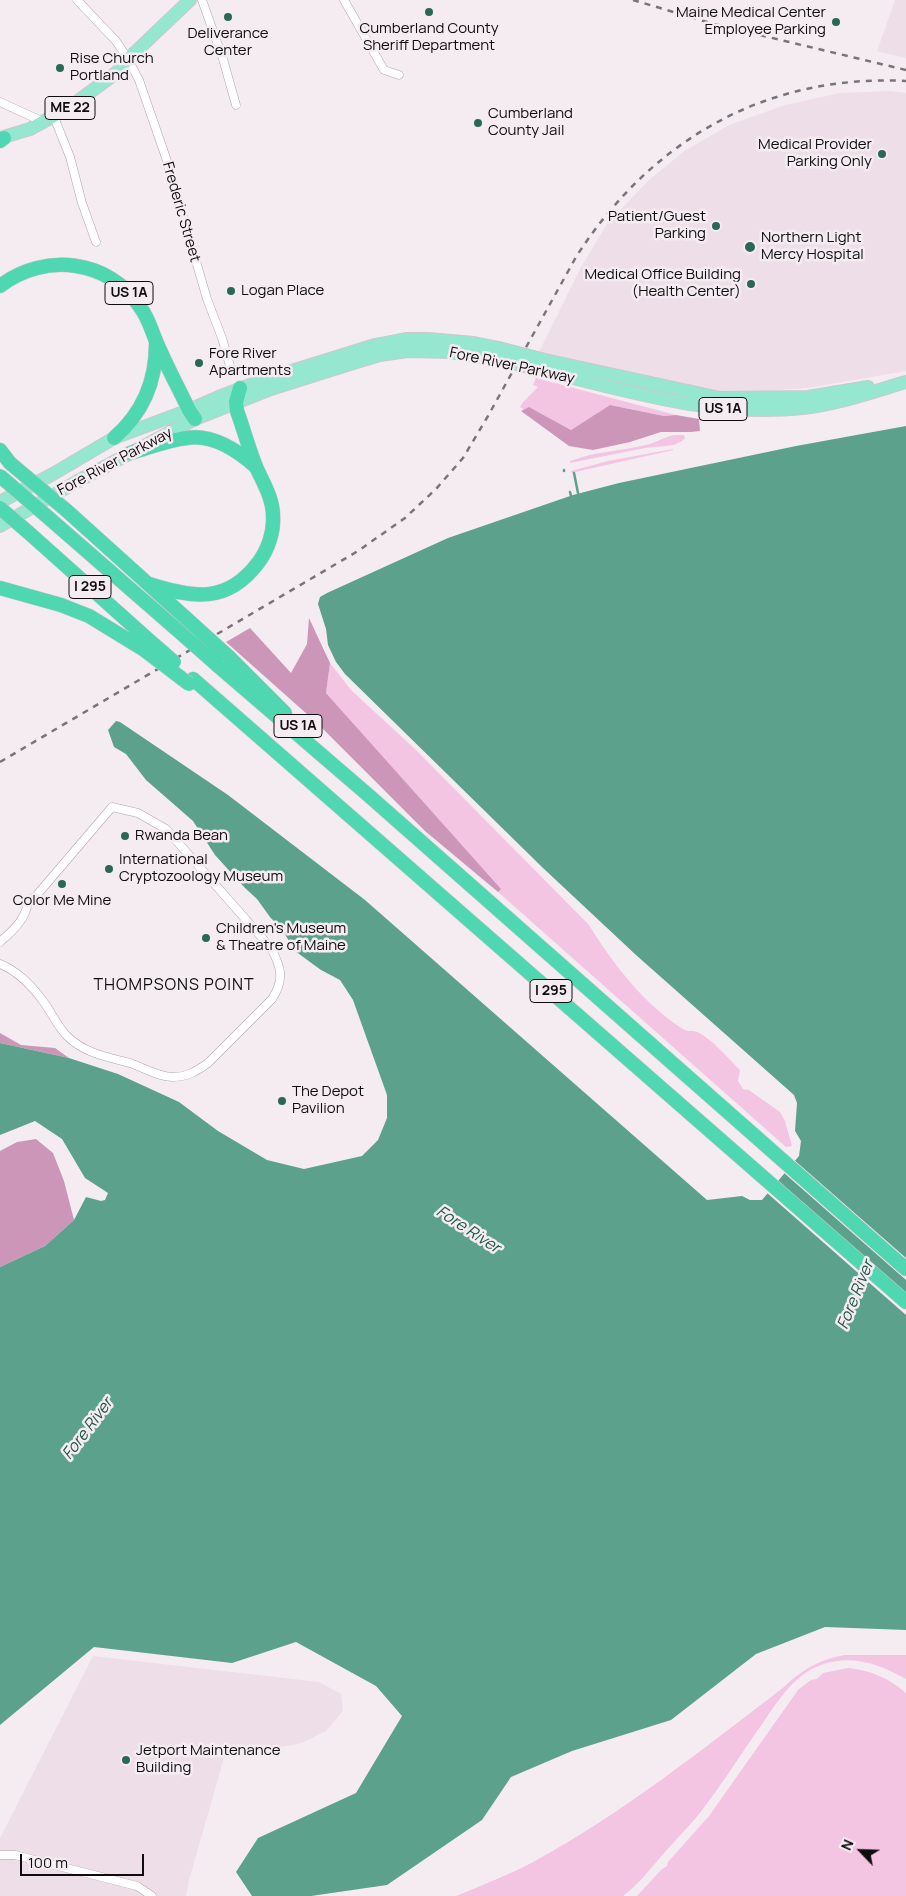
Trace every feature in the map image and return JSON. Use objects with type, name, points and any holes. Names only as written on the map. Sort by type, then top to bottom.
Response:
[{"type":"highway","name":"US 1A","points":[[0,286],[22,272],[47,265],[76,265],[95,270],[117,283],[135,299],[145,314],[192,415]]},
{"type":"highway","points":[[114,438],[135,416],[146,397],[155,369],[156,341]]},
{"type":"highway","points":[[148,584],[177,593],[198,595],[220,593],[234,587],[253,570],[263,556],[273,527],[273,514],[268,492],[257,468],[237,411],[238,395]]},
{"type":"highway","points":[[130,453],[188,437],[210,440],[226,446],[257,468]]},
{"type":"highway","points":[[0,450],[5,459],[66,510],[187,619],[223,661]]},
{"type":"highway","name":"I 295","points":[[0,476],[174,627],[223,661],[367,794],[906,1269]]},
{"type":"highway","name":"I 295","points":[[0,508],[28,532],[147,646],[247,725],[906,1302]]},
{"type":"highway","points":[[0,588],[61,605],[89,616],[147,646]]},
{"type":"main road","name":"ME 22","points":[[1,139],[49,120],[70,108],[116,73],[128,59],[190,0]]},
{"type":"main road","name":"Fore River Parkway","points":[[0,502],[53,474],[114,438],[192,415],[238,395],[375,345],[448,346],[497,353],[697,406],[734,410],[803,408],[839,402],[906,381]]},
{"type":"main road","name":"Fore River Parkway","points":[[0,526],[130,453],[192,415]]},
{"type":"street","name":"Frederic Street","points":[[77,0],[116,41],[139,80],[166,158],[206,299],[222,338],[230,366]]},
{"type":"street","points":[[202,0],[222,54],[236,105]]},
{"type":"street","points":[[344,0],[384,70],[399,75]]},
{"type":"street","points":[[0,102],[49,120],[70,157],[82,203],[96,242]]},
{"type":"street","points":[[0,942],[24,918],[27,912],[28,901],[36,896],[112,807],[151,818],[166,829],[271,948],[279,964],[281,974],[278,988],[272,999],[208,1063],[196,1072],[166,1077],[98,1055],[78,1046],[60,1029],[43,1001],[28,984],[0,964]]},
{"type":"street","points":[[0,1854],[14,1855],[137,1886],[152,1896]]},
{"type":"shaded area","points":[[895,0],[906,0],[906,58],[877,51]]},
{"type":"shaded area","name":"Northern Light Mercy Hospital","points":[[890,91],[906,93],[906,371],[808,388],[728,393],[604,368],[539,352],[580,269],[607,224],[648,181],[683,152],[729,125],[785,105],[840,93]]},
{"type":"shaded area","points":[[536,378],[676,415],[664,416],[610,405],[571,430],[529,407],[524,410],[520,407],[538,387],[533,385]]},
{"type":"shaded area","points":[[610,405],[664,416],[676,415],[699,419],[700,431],[661,432],[630,442],[593,450],[569,446],[521,411],[529,407],[571,430]]},
{"type":"shaded area","points":[[676,435],[684,435],[685,438],[674,445],[645,448],[570,463],[570,461],[580,458],[654,443]]},
{"type":"shaded area","points":[[673,449],[571,473],[571,471],[608,461]]},
{"type":"shaded area","points":[[309,618],[330,663],[326,693],[501,889],[498,892],[425,831],[317,723],[226,642],[250,628],[291,673],[307,644]]},
{"type":"shaded area","points":[[330,663],[351,690],[415,749],[589,925],[608,954],[630,982],[655,1008],[683,1029],[697,1032],[720,1049],[740,1070],[738,1081],[743,1089],[749,1090],[780,1112],[785,1121],[792,1146],[786,1147],[498,892],[500,889],[326,693]]},
{"type":"shaded area","points":[[0,1033],[21,1045],[55,1048],[69,1058],[0,1043]]},
{"type":"shaded area","points":[[36,1139],[53,1153],[64,1181],[74,1220],[45,1246],[0,1267],[0,1151],[17,1142]]},
{"type":"shaded area","points":[[845,1655],[906,1655],[906,1679],[872,1664],[848,1660],[824,1664],[803,1675],[794,1682],[779,1700],[696,1818],[640,1881],[623,1896],[456,1896],[533,1862],[599,1823],[723,1734],[805,1670],[828,1659]]},
{"type":"shaded area","points":[[93,1656],[319,1682],[341,1694],[343,1711],[326,1731],[302,1743],[224,1758],[186,1896],[0,1896],[0,1838]]},
{"type":"shaded area","points":[[848,1668],[879,1676],[893,1683],[906,1693],[906,1896],[637,1896],[667,1866],[668,1862],[709,1816],[798,1690],[811,1680],[817,1679],[823,1673]]},
{"type":"water","name":"Fore River","points":[[906,426],[906,1630],[825,1627],[756,1654],[671,1720],[572,1751],[511,1777],[482,1820],[387,1885],[311,1896],[252,1896],[236,1872],[258,1838],[356,1793],[402,1716],[376,1686],[296,1642],[232,1663],[94,1647],[0,1725],[0,1267],[45,1246],[74,1220],[86,1197],[101,1201],[105,1200],[108,1193],[85,1178],[62,1139],[35,1121],[0,1135],[0,1043],[69,1058],[118,1074],[179,1102],[218,1131],[267,1160],[304,1169],[362,1156],[378,1140],[387,1118],[387,1095],[353,1000],[340,980],[321,970],[295,951],[283,931],[257,899],[215,855],[193,821],[146,780],[126,754],[114,747],[108,730],[116,721],[120,722],[228,795],[365,900],[707,1200],[742,1196],[750,1200],[762,1200],[799,1156],[801,1141],[795,1131],[797,1103],[794,1095],[636,955],[543,868],[345,674],[336,662],[328,645],[326,629],[318,604],[320,597],[327,593],[448,538],[573,495],[619,483],[796,446]]},
{"type":"pier","points":[[793,1159],[906,1258],[906,1280],[783,1172]]},
{"type":"pier","points":[[776,1179],[906,1294],[906,1315],[766,1192]]},
{"type":"waterway","points":[[574,473],[578,493]]},
{"type":"waterway","points":[[570,492],[571,496]]},
{"type":"railway","points":[[633,0],[714,24],[906,70]]},
{"type":"railway","points":[[0,762],[358,551],[405,518],[436,489],[463,458],[576,257],[606,216],[640,179],[676,148],[717,122],[760,103],[806,89],[855,82],[906,81]]},
{"type":"place","name":"Cumberland County Sheriff Department","points":[[429,12]]},
{"type":"place","name":"Deliverance Center","points":[[228,17]]},
{"type":"place","name":"Maine Medical Center Employee Parking","points":[[836,22]]},
{"type":"place","name":"Rise Church Portland","points":[[60,68]]},
{"type":"place","name":"Cumberland County Jail","points":[[478,123]]},
{"type":"place","name":"Medical Provider Parking Only","points":[[882,154]]},
{"type":"place","name":"Patient/Guest Parking","points":[[716,226]]},
{"type":"place","name":"Northern Light Mercy Hospital","points":[[750,247]]},
{"type":"place","name":"Medical Office Building (Health Center)","points":[[751,284]]},
{"type":"place","name":"Logan Place","points":[[231,291]]},
{"type":"place","name":"Fore River Apartments","points":[[199,363]]},
{"type":"place","name":"Rwanda Bean","points":[[125,836]]},
{"type":"place","name":"International Cryptozoology Museum","points":[[109,869]]},
{"type":"place","name":"Color Me Mine","points":[[62,884]]},
{"type":"place","name":"Children's Museum & Theatre of Maine","points":[[206,938]]},
{"type":"place","name":"The Depot Pavilion","points":[[282,1101]]},
{"type":"place","name":"Jetport Maintenance Building","points":[[126,1760]]},
{"type":"district","name":"THOMPSONS POINT","points":[[174,986]]}]
